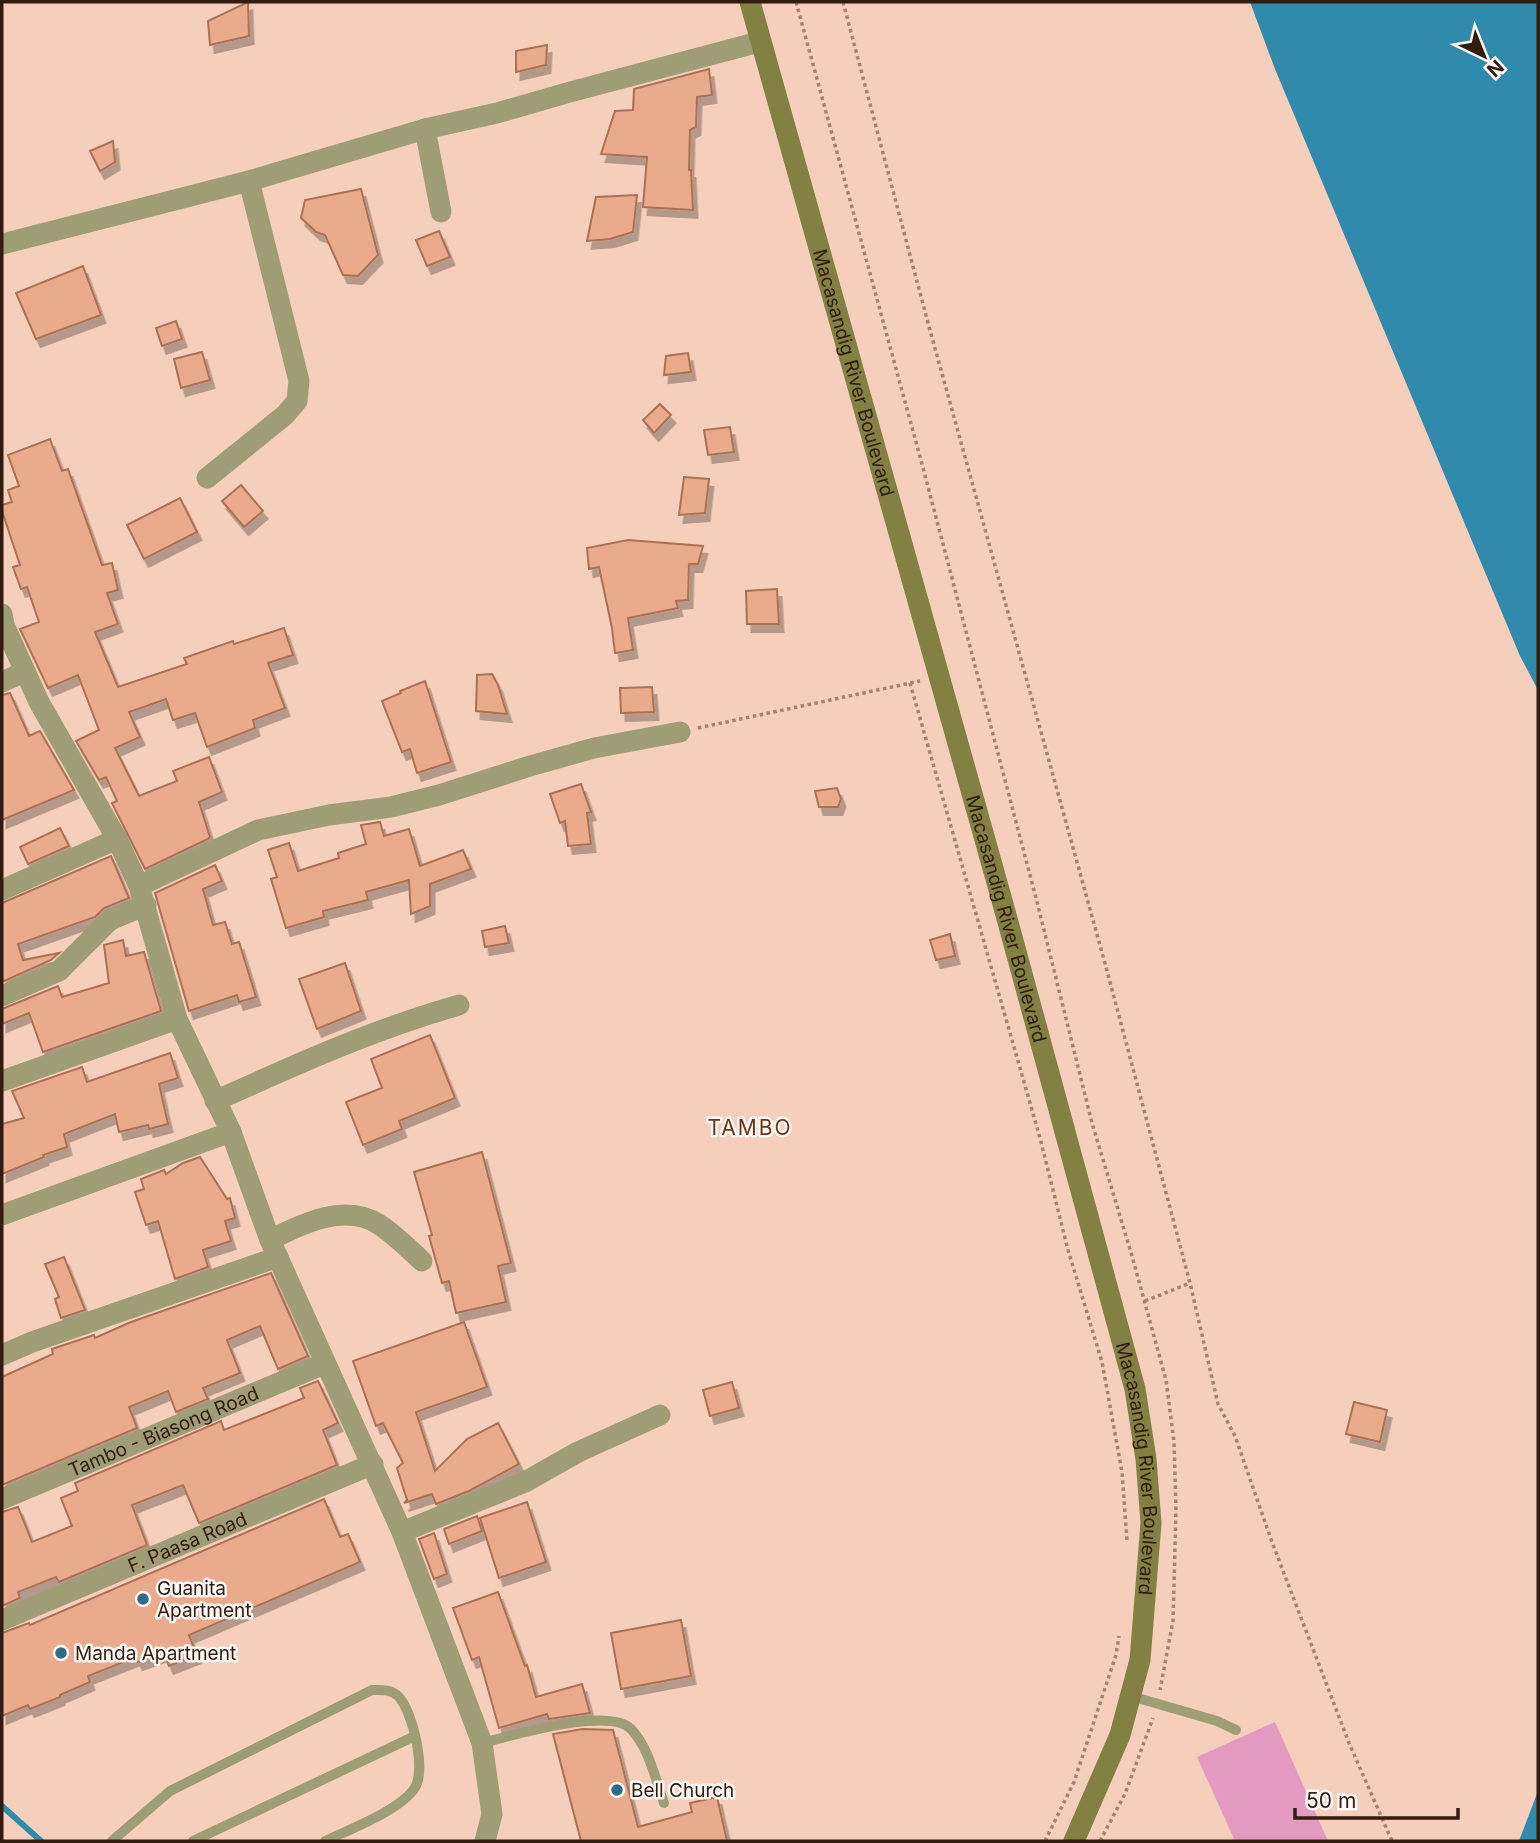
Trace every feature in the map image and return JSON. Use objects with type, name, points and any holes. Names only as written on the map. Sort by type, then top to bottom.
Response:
[{"type":"street","name":"Macasandig River Boulevard","points":[[750,2],[1135,1389],[1146,1459],[1151,1523],[1140,1660],[1120,1735],[1074,1841]]},
{"type":"street","points":[[2,244],[249,181],[425,129],[497,113],[759,42]]},
{"type":"street","points":[[425,129],[441,212]]},
{"type":"street","points":[[207,478],[285,415],[297,401],[299,381],[249,181]]},
{"type":"street","points":[[3,622],[24,672],[56,734],[117,839],[142,895],[177,1019],[230,1132],[274,1248],[324,1364],[373,1464],[402,1532],[482,1743],[492,1814],[485,1841]]},
{"type":"street","points":[[2,682],[24,672]]},
{"type":"street","points":[[2,996],[59,971],[110,920],[142,895],[258,830],[329,815],[391,807],[594,748],[680,732]]},
{"type":"street","points":[[2,890],[117,839]]},
{"type":"street","points":[[215,1101],[323,1052],[384,1028],[459,1005]]},
{"type":"street","points":[[2,1080],[177,1019]]},
{"type":"street","points":[[2,1215],[230,1132]]},
{"type":"street","points":[[2,1355],[274,1248],[302,1223],[321,1218],[358,1217],[378,1223],[422,1261]]},
{"type":"street","name":"Tambo - Biasong Road","points":[[2,1499],[324,1364]]},
{"type":"street","points":[[402,1532],[525,1482],[578,1452],[660,1415]]},
{"type":"street","name":"F. Paasa Road","points":[[2,1620],[373,1464]]},
{"type":"lane","points":[[118,1839],[170,1791],[373,1690],[386,1689],[397,1694],[404,1705],[415,1736],[419,1754],[417,1786],[411,1794],[386,1811],[325,1841]]},
{"type":"lane","points":[[1131,1696],[1217,1721],[1236,1730]]},
{"type":"lane","points":[[482,1743],[567,1722],[621,1723],[629,1727],[644,1748],[664,1803]]},
{"type":"lane","points":[[193,1841],[415,1736]]},
{"type":"path","points":[[843,2],[928,323],[1106,967],[1190,1283],[1218,1404],[1236,1436],[1272,1542],[1349,1743],[1392,1841]]},
{"type":"path","points":[[680,732],[939,677]]},
{"type":"path","points":[[910,683],[1040,1139],[1068,1251],[1102,1362],[1122,1472],[1127,1550]]},
{"type":"path","points":[[1144,1301],[1190,1283]]},
{"type":"path","points":[[1045,1841],[1074,1782],[1089,1740],[1116,1655],[1119,1629]]},
{"type":"shaded area","points":[[1275,1722],[1328,1841],[1235,1841],[1197,1757]]},
{"type":"water","points":[[1250,2],[1538,2],[1538,690],[1520,656],[1275,69]]},
{"type":"water","points":[[1538,1791],[1538,1841],[1519,1841]]},
{"type":"building","points":[[248,2],[249,36],[210,45],[208,21]]},
{"type":"building","points":[[547,45],[546,65],[516,72],[516,51]]},
{"type":"building","points":[[709,69],[712,95],[697,97],[696,127],[690,130],[689,170],[693,210],[643,207],[647,157],[601,154],[615,111],[633,110],[634,89]]},
{"type":"building","points":[[113,141],[115,162],[100,171],[90,151]]},
{"type":"building","points":[[361,189],[378,255],[358,276],[343,275],[325,235],[316,232],[301,218],[305,200]]},
{"type":"building","points":[[637,195],[633,232],[610,239],[587,241],[596,197]]},
{"type":"building","points":[[439,231],[450,257],[427,266],[416,240]]},
{"type":"building","points":[[83,266],[101,315],[36,339],[16,293]]},
{"type":"building","points":[[176,321],[182,339],[162,346],[156,328]]},
{"type":"building","points":[[202,352],[210,380],[181,388],[174,359]]},
{"type":"building","points":[[688,353],[691,372],[664,375],[666,356]]},
{"type":"building","points":[[660,404],[671,415],[654,433],[643,420]]},
{"type":"building","points":[[730,427],[734,452],[708,455],[704,430]]},
{"type":"building","points":[[50,439],[62,471],[68,469],[102,565],[112,563],[118,590],[107,593],[118,624],[95,632],[118,687],[187,664],[184,658],[233,641],[234,644],[284,628],[293,655],[268,663],[285,708],[253,720],[255,728],[207,747],[195,713],[173,720],[166,699],[129,712],[140,737],[115,748],[139,796],[177,781],[173,771],[209,757],[222,792],[199,802],[210,837],[208,839],[145,869],[112,803],[117,801],[106,777],[99,780],[76,741],[99,730],[78,675],[48,688],[20,629],[39,622],[27,587],[21,589],[13,567],[20,565],[2,511],[2,505],[12,502],[8,490],[19,486],[8,455]]},
{"type":"building","points":[[684,477],[709,479],[705,513],[679,515]]},
{"type":"building","points":[[241,485],[263,511],[244,527],[222,501]]},
{"type":"building","points":[[180,498],[197,532],[144,559],[127,525]]},
{"type":"building","points":[[628,540],[703,546],[698,564],[689,564],[688,600],[676,601],[678,608],[628,618],[633,650],[615,653],[599,567],[589,569],[587,548]]},
{"type":"building","points":[[777,589],[779,624],[747,624],[746,591]]},
{"type":"building","points":[[492,674],[507,714],[476,711],[477,675]]},
{"type":"building","points":[[425,681],[451,762],[417,773],[410,749],[402,752],[382,701]]},
{"type":"building","points":[[652,687],[654,712],[621,713],[620,688]]},
{"type":"building","points":[[10,693],[29,736],[40,731],[74,790],[2,820],[2,695]]},
{"type":"building","points":[[581,784],[591,812],[587,813],[591,844],[568,846],[565,821],[560,823],[550,794]]},
{"type":"building","points":[[837,788],[841,799],[838,807],[819,807],[815,791]]},
{"type":"building","points":[[380,822],[384,836],[409,829],[420,866],[463,850],[471,869],[430,884],[430,906],[411,914],[409,880],[366,892],[368,900],[323,911],[324,917],[286,928],[271,879],[277,877],[268,850],[289,843],[298,871],[339,858],[338,853],[366,844],[361,825]]},
{"type":"building","points":[[60,828],[69,846],[28,864],[20,847]]},
{"type":"building","points":[[111,856],[129,898],[104,908],[95,917],[18,944],[23,960],[59,953],[51,960],[2,982],[2,903]]},
{"type":"building","points":[[215,865],[222,881],[203,889],[213,925],[225,922],[232,944],[239,942],[256,997],[239,1002],[237,995],[189,1011],[155,893]]},
{"type":"building","points":[[505,926],[509,943],[485,947],[482,931]]},
{"type":"building","points":[[950,934],[955,956],[936,960],[930,940]]},
{"type":"building","points":[[123,940],[126,956],[144,952],[161,1011],[43,1052],[29,1013],[2,1024],[2,1009],[58,986],[62,997],[109,983],[104,945]]},
{"type":"building","points":[[345,963],[361,1011],[317,1029],[299,979]]},
{"type":"building","points":[[430,1035],[455,1098],[399,1121],[402,1129],[363,1145],[346,1102],[382,1088],[371,1059]]},
{"type":"building","points":[[170,1053],[178,1078],[159,1084],[168,1124],[149,1129],[148,1125],[119,1132],[115,1114],[64,1134],[67,1147],[2,1174],[2,1124],[24,1118],[12,1091],[82,1067],[87,1082]]},
{"type":"building","points":[[482,1152],[511,1263],[498,1266],[506,1302],[456,1313],[449,1281],[442,1283],[414,1172]]},
{"type":"building","points":[[200,1157],[227,1199],[230,1198],[235,1218],[225,1221],[231,1241],[203,1250],[208,1267],[175,1279],[158,1221],[146,1225],[135,1192],[144,1189],[141,1179],[164,1170],[166,1174],[183,1163]]},
{"type":"building","points":[[64,1257],[85,1310],[61,1318],[55,1299],[59,1297],[45,1264]]},
{"type":"building","points":[[271,1273],[308,1356],[278,1369],[260,1326],[227,1340],[240,1373],[203,1388],[208,1399],[176,1412],[168,1391],[129,1407],[137,1428],[2,1485],[2,1377],[53,1354],[52,1349],[94,1335],[95,1338],[131,1322]]},
{"type":"building","points":[[464,1322],[487,1387],[416,1412],[435,1471],[467,1439],[498,1423],[519,1464],[469,1491],[436,1504],[432,1494],[404,1503],[407,1500],[397,1468],[403,1463],[383,1423],[376,1426],[353,1361]]},
{"type":"building","points":[[318,1381],[338,1423],[323,1430],[337,1465],[199,1523],[183,1485],[132,1505],[147,1545],[59,1582],[56,1577],[18,1592],[20,1598],[2,1606],[2,1512],[18,1507],[32,1542],[72,1526],[61,1498],[78,1491],[75,1483],[221,1421],[224,1430],[304,1398],[300,1388]]},
{"type":"building","points":[[732,1382],[739,1408],[710,1416],[703,1390]]},
{"type":"building","points":[[1354,1402],[1387,1410],[1380,1442],[1346,1434]]},
{"type":"building","points":[[324,1499],[340,1537],[348,1534],[360,1562],[189,1635],[197,1655],[169,1666],[164,1653],[138,1662],[136,1657],[88,1676],[90,1682],[60,1697],[30,1709],[28,1705],[2,1716],[2,1633],[29,1623],[30,1625]]},
{"type":"building","points":[[527,1502],[546,1562],[499,1578],[480,1518]]},
{"type":"building","points":[[477,1516],[482,1531],[449,1544],[444,1529]]},
{"type":"building","points":[[434,1533],[447,1574],[434,1579],[419,1539]]},
{"type":"building","points":[[498,1592],[525,1666],[527,1665],[536,1697],[582,1684],[590,1713],[549,1719],[547,1714],[499,1728],[479,1657],[472,1660],[453,1608]]},
{"type":"building","points":[[681,1620],[691,1676],[621,1689],[611,1633]]},
{"type":"building","points":[[583,1729],[613,1730],[638,1827],[692,1812],[690,1803],[717,1797],[727,1841],[581,1841],[553,1734]]},
{"type":"waterway","points":[[2,1806],[41,1841]]},
{"type":"place","name":"Guanita Apartment","points":[[143,1599]]},
{"type":"place","name":"Manda Apartment","points":[[61,1653]]},
{"type":"place","name":"Bell Church","points":[[617,1790]]},
{"type":"district","name":"TAMBO","points":[[750,1128]]}]
